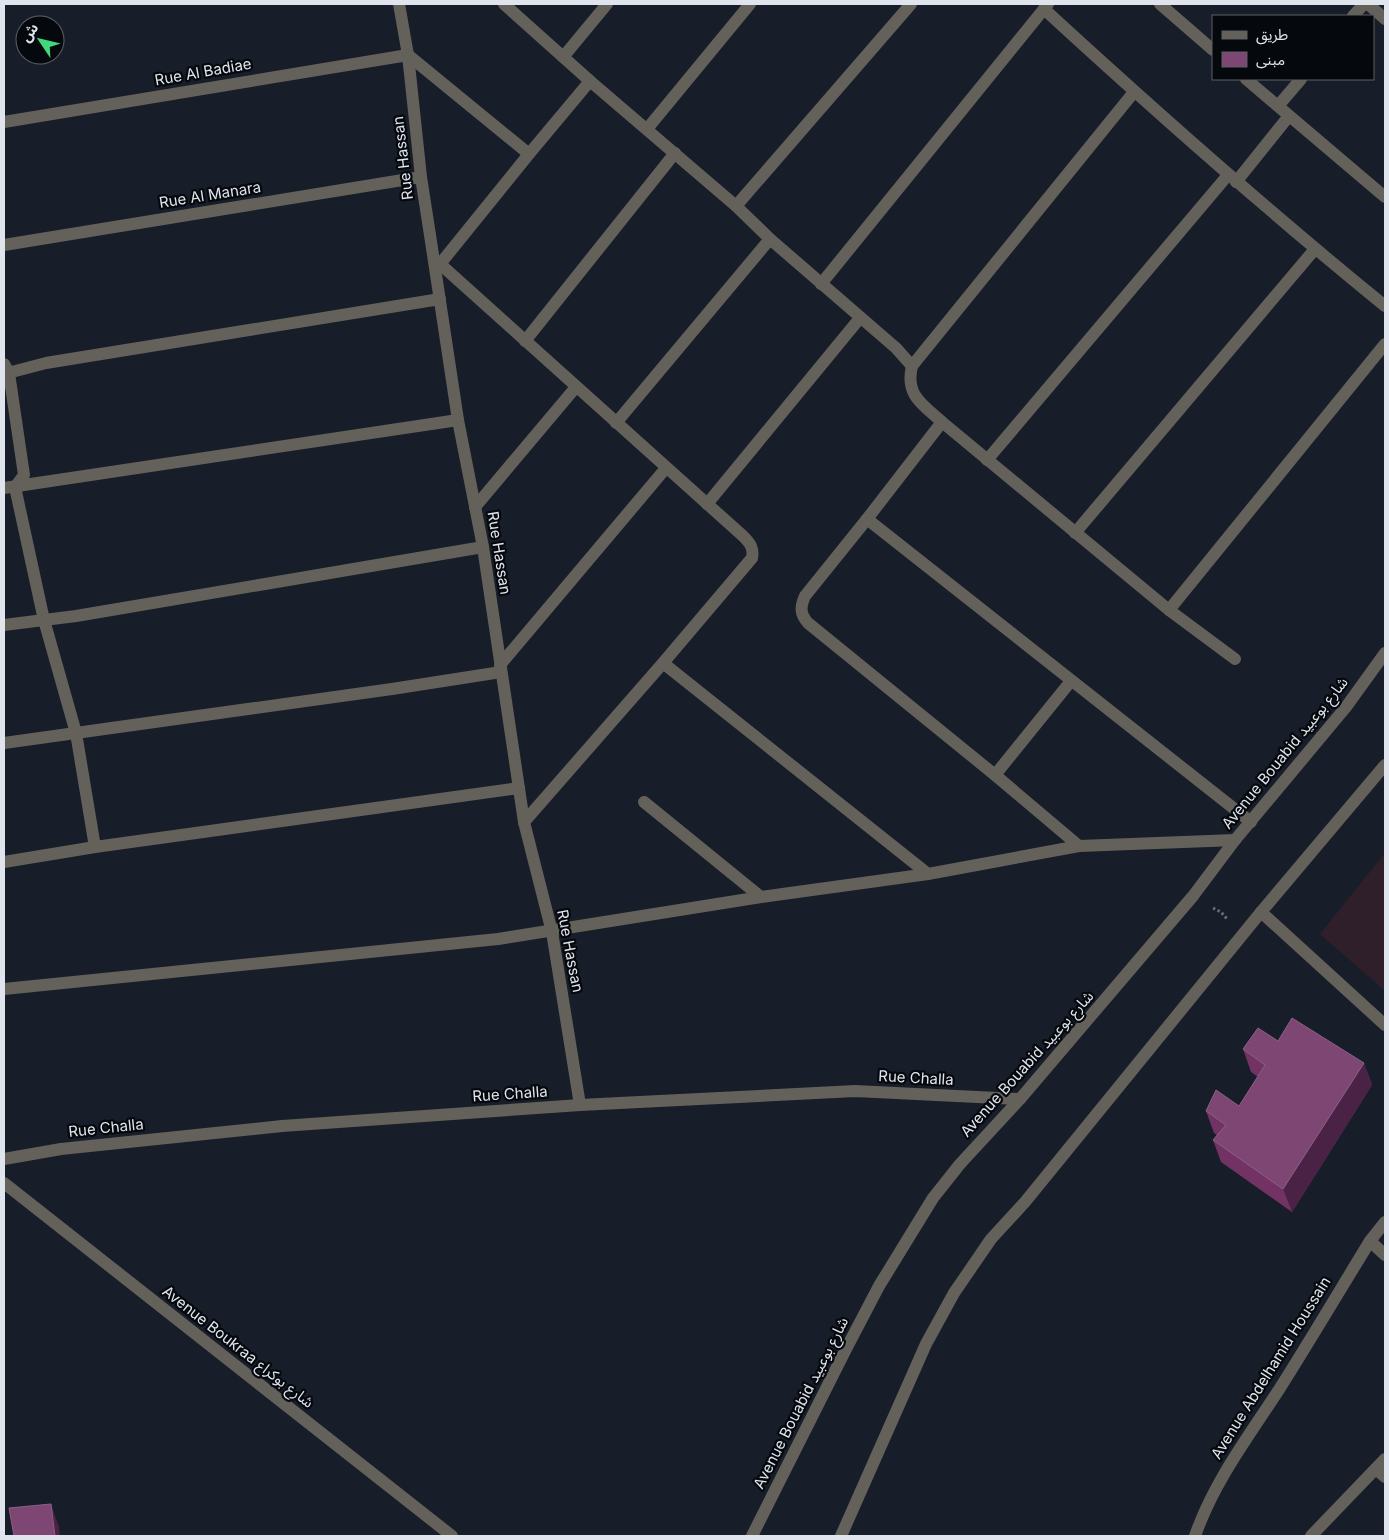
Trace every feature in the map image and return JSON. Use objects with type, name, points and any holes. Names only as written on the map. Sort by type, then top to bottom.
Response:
[{"type":"street","name":"Rue Hassan","points":[[399,4],[408,55],[421,177],[437,267],[440,300],[458,420],[482,547],[524,822],[552,932],[580,1105]]},
{"type":"street","points":[[504,4],[590,81],[736,206],[770,239],[896,348],[912,366]]},
{"type":"street","points":[[564,56],[607,4]]},
{"type":"street","points":[[647,129],[750,4]]},
{"type":"street","points":[[736,206],[911,4]]},
{"type":"street","points":[[1160,4],[1212,49]]},
{"type":"street","points":[[1354,15],[1364,4]]},
{"type":"street","points":[[1368,4],[1385,19]]},
{"type":"street","points":[[821,284],[1046,6],[1134,92],[1315,249],[1385,306]]},
{"type":"street","name":"Rue Al Badiae","points":[[4,122],[408,55]]},
{"type":"street","points":[[408,55],[528,154]]},
{"type":"street","points":[[1247,80],[1385,197]]},
{"type":"street","points":[[1278,106],[1300,80]]},
{"type":"street","points":[[524,822],[663,663],[752,558],[753,552],[748,540],[525,341],[437,267],[528,154],[590,81]]},
{"type":"street","points":[[1134,92],[912,366],[909,378],[913,393],[942,422],[1169,610],[1235,660]]},
{"type":"street","points":[[987,460],[1232,178],[1289,116]]},
{"type":"street","points":[[525,341],[675,153]]},
{"type":"street","name":"Rue Al Manara","points":[[4,245],[421,177]]},
{"type":"street","points":[[616,423],[770,239]]},
{"type":"street","points":[[1075,533],[1315,249]]},
{"type":"street","points":[[10,487],[24,475],[5,371],[440,300]]},
{"type":"street","points":[[707,504],[860,318]]},
{"type":"street","points":[[1169,610],[1385,344]]},
{"type":"street","points":[[475,507],[576,387]]},
{"type":"street","points":[[10,487],[458,420]]},
{"type":"street","points":[[942,422],[805,596],[801,603],[802,616],[808,623],[1079,846]]},
{"type":"street","points":[[4,743],[392,689],[500,668],[666,468]]},
{"type":"street","points":[[10,487],[44,620],[76,733],[95,847]]},
{"type":"street","points":[[867,519],[1251,822]]},
{"type":"street","points":[[4,625],[44,620],[482,547]]},
{"type":"street","name":"Avenue Bouabid شارع بوعبيد","points":[[752,1536],[879,1286],[933,1198],[960,1164],[1020,1099],[1193,896],[1235,840],[1346,707],[1385,653]]},
{"type":"street","points":[[663,663],[928,874]]},
{"type":"street","points":[[995,775],[1072,681]]},
{"type":"street","points":[[841,1536],[926,1344],[954,1293],[991,1240],[1025,1202],[1261,912],[1385,765]]},
{"type":"street","points":[[4,862],[95,847],[519,788]]},
{"type":"street","points":[[644,802],[761,897]]},
{"type":"street","points":[[4,989],[552,932],[761,897],[928,874],[1079,846],[1235,840]]},
{"type":"street","points":[[1261,912],[1385,1025]]},
{"type":"street","name":"Rue Challa","points":[[4,1159],[61,1149],[273,1127],[580,1105],[855,1091],[1020,1099]]},
{"type":"street","name":"Avenue Boukraa شارع بوكراع","points":[[4,1183],[452,1536]]},
{"type":"street","name":"Avenue Abdelhamid Houssain","points":[[1195,1536],[1202,1516],[1222,1476],[1280,1388],[1370,1241],[1385,1222]]},
{"type":"street","points":[[1370,1241],[1385,1255]]},
{"type":"street","points":[[1311,1536],[1381,1473],[1385,1459]]},
{"type":"path","points":[[1193,896],[1221,912],[1243,936]]},
{"type":"shaded area","points":[[1385,853],[1385,991],[1320,934]]},
{"type":"building","points":[[1292,1018],[1364,1063],[1283,1189],[1213,1140],[1226,1125],[1206,1111],[1216,1090],[1239,1106],[1265,1065],[1243,1049],[1258,1028],[1278,1041]]},
{"type":"building","points":[[51,1504],[55,1536],[14,1536],[9,1508]]}]
